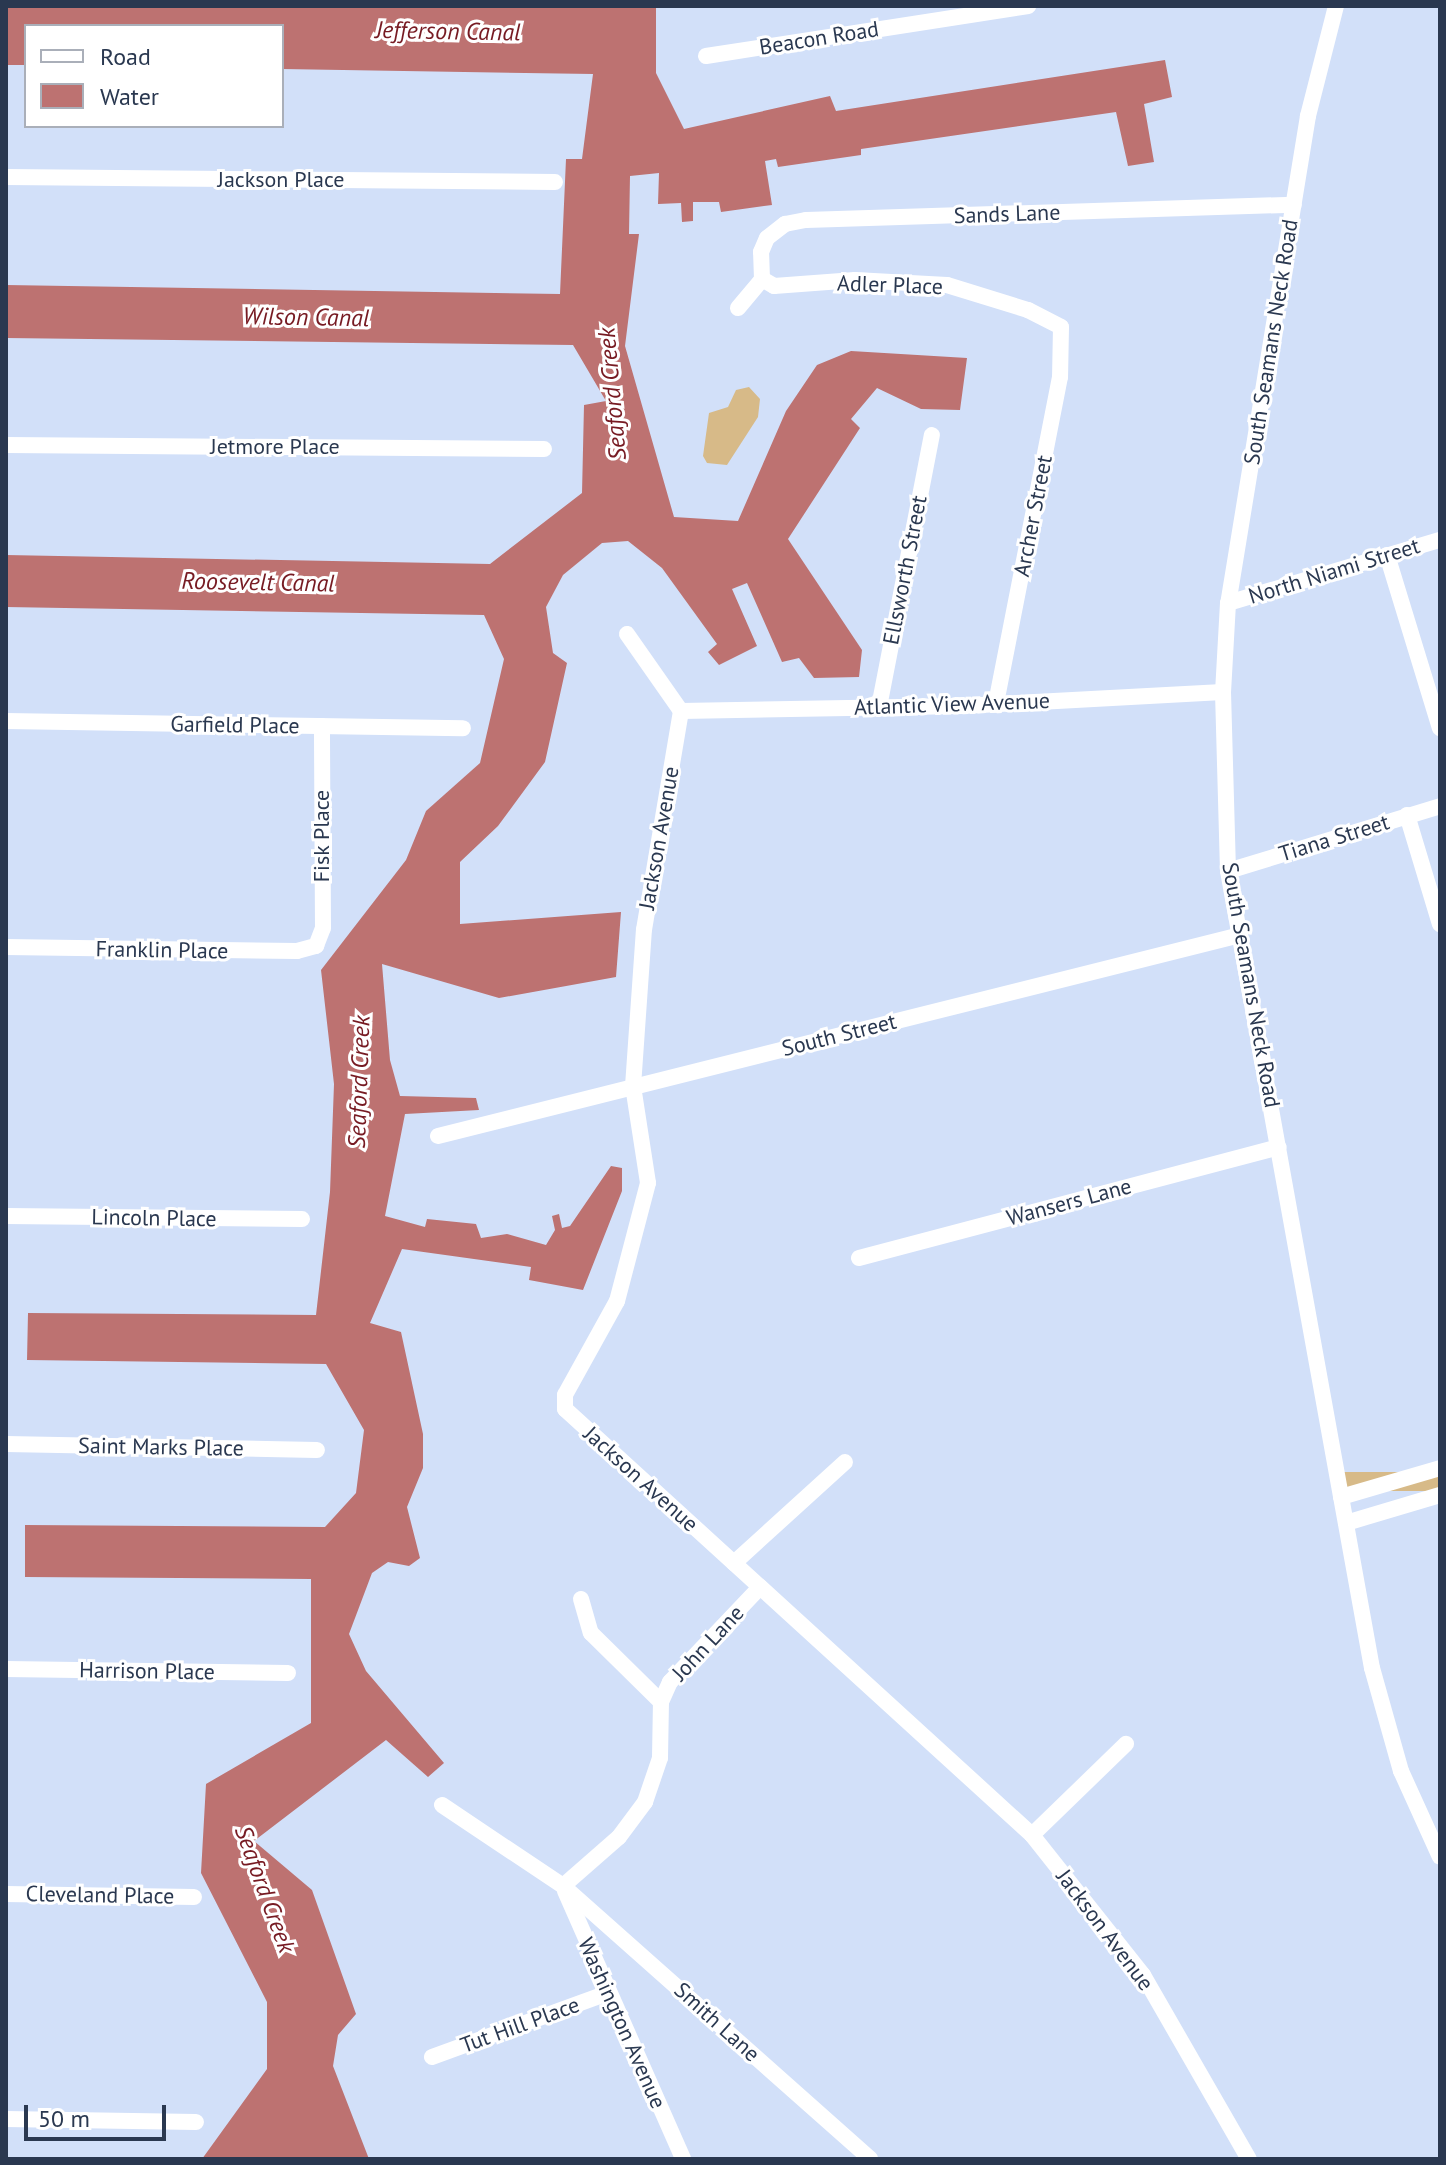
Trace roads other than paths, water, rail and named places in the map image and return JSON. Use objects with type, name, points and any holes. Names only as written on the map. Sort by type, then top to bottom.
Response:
[{"type":"street","name":"Beacon Road","points":[[706,56],[1028,6]]},
{"type":"street","name":"South Seamans Neck Road","points":[[1336,6],[1320,52],[1228,603],[1223,692],[1228,871],[1372,1668],[1401,1771],[1440,1857]]},
{"type":"street","name":"Jackson Place","points":[[6,177],[555,182]]},
{"type":"street","name":"Sands Lane","points":[[762,279],[761,252],[767,238],[785,224],[806,220],[1294,205]]},
{"type":"street","points":[[738,308],[762,279]]},
{"type":"street","name":"Adler Place","points":[[762,279],[774,286],[855,280],[947,285],[1028,310],[1061,327]]},
{"type":"street","name":"Archer Street","points":[[996,704],[1060,377],[1061,327]]},
{"type":"street","name":"Ellsworth Street","points":[[879,707],[932,435]]},
{"type":"street","name":"Jetmore Place","points":[[6,445],[544,449]]},
{"type":"street","name":"North Niami Street","points":[[1228,603],[1440,540]]},
{"type":"street","points":[[1387,555],[1440,728]]},
{"type":"street","points":[[627,634],[681,711]]},
{"type":"street","name":"Atlantic View Avenue","points":[[681,711],[996,704],[1223,692]]},
{"type":"street","name":"Jackson Avenue","points":[[681,711],[644,929],[633,1086],[646,1151],[644,1210],[617,1301],[564,1402],[580,1423],[1032,1835],[1143,1975],[1249,2159]]},
{"type":"street","name":"Garfield Place","points":[[6,721],[463,728]]},
{"type":"street","name":"Fisk Place","points":[[316,946],[323,928],[322,726]]},
{"type":"street","name":"Tiana Street","points":[[1228,871],[1440,806]]},
{"type":"street","points":[[1407,815],[1440,924]]},
{"type":"street","name":"South Street","points":[[438,1136],[1240,935]]},
{"type":"street","name":"Franklin Place","points":[[6,947],[297,951],[316,946]]},
{"type":"street","name":"Wansers Lane","points":[[859,1258],[1279,1147]]},
{"type":"street","name":"Lincoln Place","points":[[6,1216],[302,1219]]},
{"type":"street","name":"Saint Marks Place","points":[[6,1444],[317,1450]]},
{"type":"street","points":[[734,1563],[845,1462]]},
{"type":"street","points":[[1341,1497],[1440,1468]]},
{"type":"street","points":[[1346,1523],[1440,1495]]},
{"type":"street","name":"John Lane","points":[[563,1886],[619,1837],[645,1802],[660,1758],[661,1702],[670,1682],[760,1587]]},
{"type":"street","name":"John Lane","points":[[581,1599],[591,1633],[661,1702]]},
{"type":"street","name":"Harrison Place","points":[[6,1669],[288,1673]]},
{"type":"street","points":[[1032,1835],[1126,1744]]},
{"type":"street","name":"Smith Lane","points":[[442,1805],[563,1886],[870,2159]]},
{"type":"street","name":"Washington Avenue","points":[[563,1886],[683,2159]]},
{"type":"street","name":"Cleveland Place","points":[[6,1894],[194,1897]]},
{"type":"street","name":"Tut Hill Place","points":[[432,2057],[608,1993]]},
{"type":"street","points":[[6,2119],[196,2122]]},
{"type":"water","points":[[6,6],[656,6],[656,73],[684,129],[830,96],[836,111],[1165,60],[1172,97],[1144,104],[1154,162],[1128,166],[1116,112],[861,149],[861,155],[778,167],[776,159],[765,161],[772,205],[721,212],[719,202],[693,202],[693,221],[682,222],[681,203],[658,204],[659,173],[630,176],[629,234],[639,234],[625,346],[674,517],[738,521],[786,411],[817,365],[851,351],[967,358],[960,410],[921,409],[877,388],[851,419],[860,428],[788,539],[862,650],[859,677],[814,678],[799,658],[782,662],[747,583],[732,589],[757,646],[719,665],[708,652],[717,644],[662,568],[628,541],[602,543],[563,575],[546,607],[553,653],[567,663],[545,762],[498,826],[460,862],[460,924],[621,912],[616,977],[499,998],[382,964],[390,1060],[400,1096],[476,1098],[479,1110],[405,1114],[385,1216],[425,1227],[427,1219],[476,1224],[481,1238],[507,1234],[546,1245],[555,1230],[552,1216],[559,1214],[562,1228],[570,1226],[611,1166],[622,1168],[622,1191],[583,1290],[529,1280],[531,1267],[402,1249],[370,1323],[401,1332],[423,1434],[423,1468],[407,1507],[420,1558],[409,1566],[388,1562],[372,1573],[349,1634],[366,1671],[444,1763],[428,1777],[386,1740],[254,1841],[312,1890],[356,2014],[338,2035],[333,2066],[369,2159],[202,2159],[267,2069],[267,2002],[201,1873],[206,1784],[311,1723],[311,1579],[25,1577],[25,1525],[325,1527],[356,1493],[364,1430],[326,1364],[27,1360],[28,1313],[316,1315],[330,1192],[334,1084],[321,970],[406,860],[426,811],[480,763],[504,659],[484,615],[6,607],[6,555],[490,564],[582,493],[584,405],[606,401],[573,345],[6,338],[6,285],[560,294],[566,159],[582,159],[593,74],[284,69],[284,24],[24,24],[24,65],[6,65]]},
{"type":"water label","name":"Jefferson Canal","points":[[448,31]]},
{"type":"water label","name":"Wilson Canal","points":[[306,317]]},
{"type":"water label","name":"Seaford Creek","points":[[612,394]]},
{"type":"water label","name":"Roosevelt Canal","points":[[258,582]]},
{"type":"water label","name":"Seaford Creek","points":[[359,1082]]},
{"type":"water label","name":"Seaford Creek","points":[[265,1889]]}]
